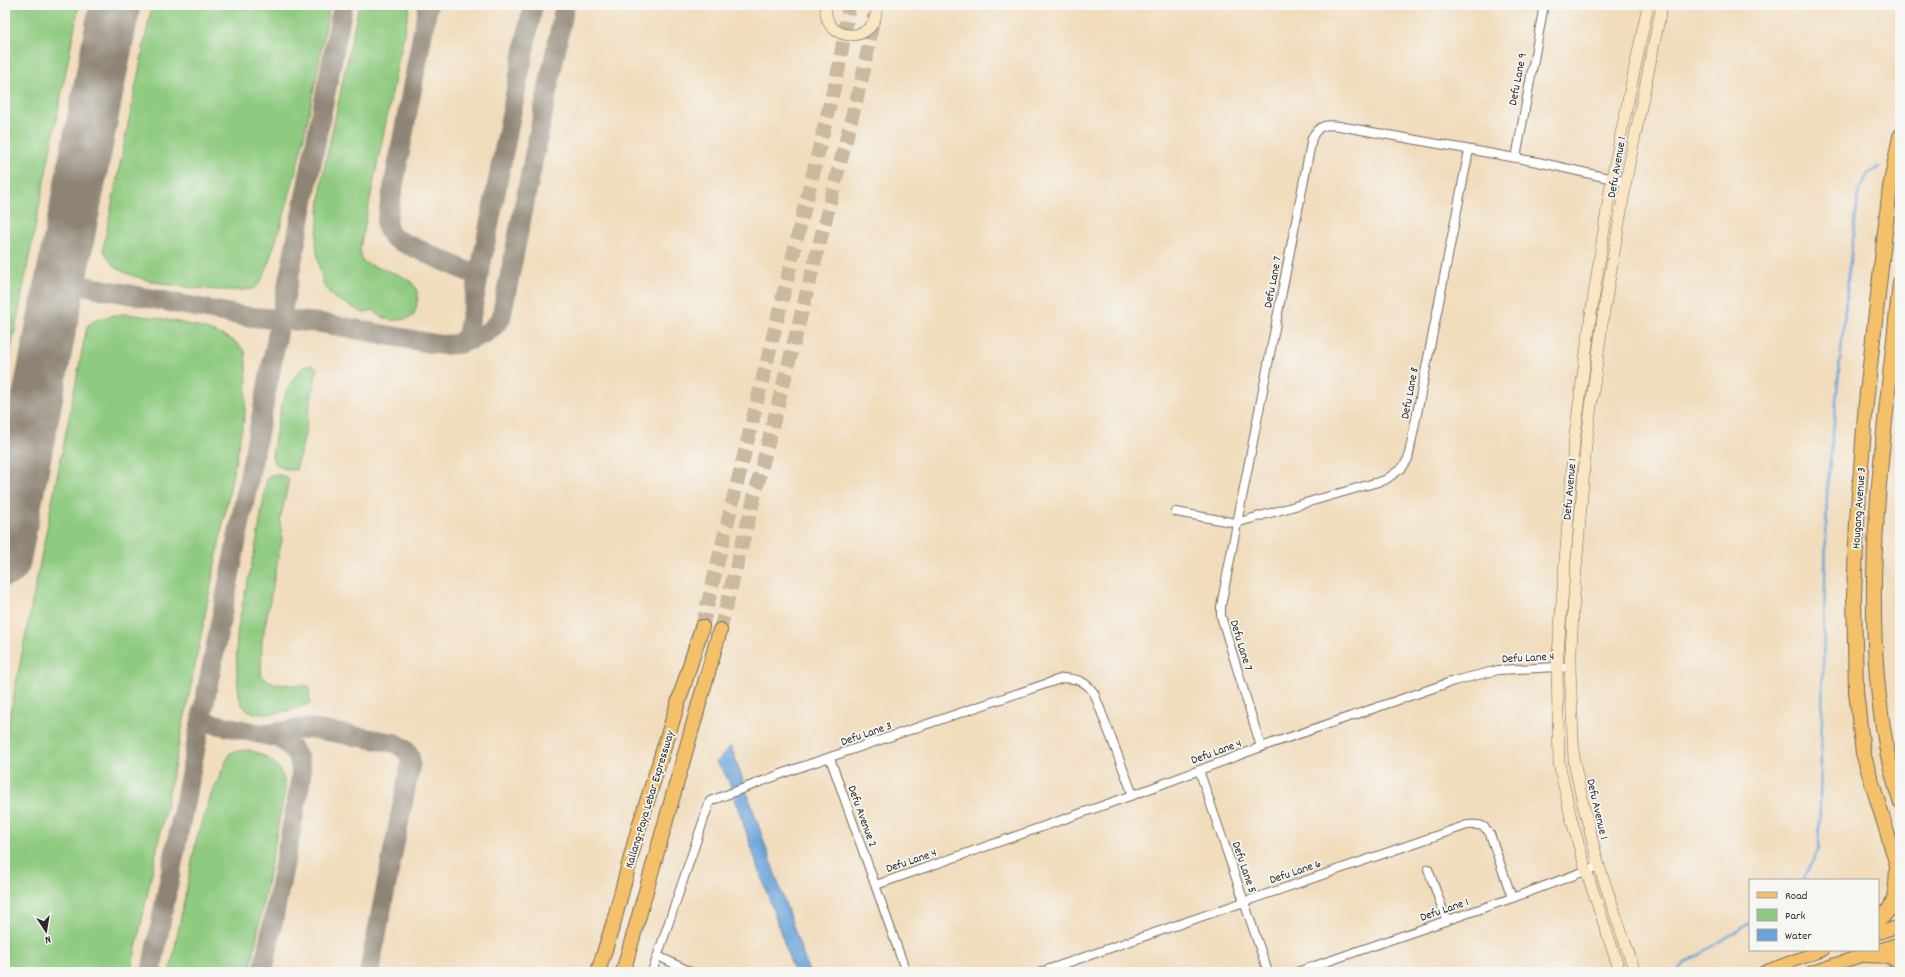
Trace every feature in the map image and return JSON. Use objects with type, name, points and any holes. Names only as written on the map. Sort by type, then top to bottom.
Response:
[{"type":"highway","name":"Hougang Avenue 3","points":[[1879,920],[1891,908],[1896,895],[1899,871],[1863,753],[1854,661],[1855,579],[1857,521],[1866,402],[1890,187],[1900,136]]},
{"type":"highway","name":"Hougang Avenue 3","points":[[1900,282],[1874,560],[1878,687],[1886,746],[1900,801]]},
{"type":"highway","points":[[1855,579],[1863,565],[1874,560]]},
{"type":"highway","name":"Kallang-Paya Lebar Expressway","points":[[598,970],[638,830],[702,627]]},
{"type":"highway","name":"Kallang-Paya Lebar Expressway","points":[[623,972],[720,630]]},
{"type":"highway","points":[[1865,955],[1888,956],[1900,961]]},
{"type":"main road","points":[[826,5],[827,18],[831,25],[836,31],[849,35],[861,33],[870,26],[876,14],[876,5]]},
{"type":"main road","name":"Defu Avenue 1","points":[[1620,972],[1586,870],[1571,818],[1559,762],[1557,667],[1574,444],[1612,177],[1648,5]]},
{"type":"main road","name":"Defu Avenue 1","points":[[1635,972],[1598,866],[1574,760],[1570,668],[1574,595],[1586,444],[1603,317],[1626,182],[1662,5]]},
{"type":"main road","points":[[1879,933],[1900,926]]},
{"type":"main road","points":[[1879,950],[1900,943]]},
{"type":"main road","points":[[1764,972],[1821,951]]},
{"type":"main road","points":[[1812,972],[1877,951]]},
{"type":"street","name":"Defu Lane 9","points":[[1516,158],[1544,5]]},
{"type":"street","name":"Defu Lane 7","points":[[1262,747],[1221,616],[1236,523],[1310,146],[1315,132],[1320,127],[1334,125],[1516,158],[1612,177],[1626,182]]},
{"type":"street","name":"Defu Lane 8","points":[[1236,523],[1385,480],[1402,468],[1408,459],[1470,150]]},
{"type":"street","points":[[1176,512],[1236,523]]},
{"type":"street","name":"Defu Lane 4","points":[[876,885],[1133,795],[1262,747],[1454,681],[1498,670],[1557,667],[1570,668]]},
{"type":"street","name":"Defu Lane 3","points":[[652,972],[710,801],[728,794],[1064,678],[1074,679],[1086,683],[1094,693],[1133,795]]},
{"type":"street","name":"Defu Avenue 2","points":[[830,758],[906,972]]},
{"type":"street","name":"Defu Lane 5","points":[[1199,770],[1268,972]]},
{"type":"street","name":"Defu Lane 6","points":[[1041,972],[1467,825],[1478,824],[1486,827],[1490,834],[1512,898]]},
{"type":"street","name":"Defu Lane 1","points":[[1297,972],[1512,898],[1598,866]]},
{"type":"street","points":[[1428,869],[1447,920]]},
{"type":"street","points":[[658,956],[691,972]]},
{"type":"green space","points":[[5,5],[79,5],[5,380]]},
{"type":"green space","points":[[152,5],[330,5],[306,130],[291,191],[266,271],[259,284],[251,289],[222,290],[184,287],[147,280],[119,270],[113,265],[103,249]]},
{"type":"green space","points":[[359,5],[410,5],[360,248],[362,261],[405,278],[412,283],[417,291],[417,302],[413,316],[402,320],[387,319],[373,310],[364,313],[332,296],[324,286],[316,244],[322,179]]},
{"type":"green space","points":[[126,314],[153,317],[206,329],[237,343],[245,351],[247,379],[245,413],[189,696],[131,972],[5,972],[5,739],[87,326],[96,320],[105,317]]},
{"type":"green space","points":[[308,365],[313,365],[317,368],[303,443],[296,470],[284,468],[275,463],[272,456],[278,419],[286,393],[292,381],[299,372]]},
{"type":"green space","points":[[273,474],[287,477],[289,480],[280,521],[282,539],[262,641],[261,677],[276,684],[309,686],[310,704],[275,713],[257,714],[249,711],[243,706],[239,694],[237,673],[238,628],[256,546],[267,478]]},
{"type":"green space","points":[[250,750],[264,756],[275,764],[282,775],[285,790],[250,972],[170,972],[196,841],[211,795],[230,753]]},
{"type":"water","points":[[731,746],[809,972],[794,972],[729,782],[723,770],[716,763]]},
{"type":"waterway","points":[[1804,879],[1819,848],[1827,492],[1849,271],[1859,190],[1868,174],[1879,167]]},
{"type":"waterway","points":[[1677,972],[1685,963],[1749,924]]},
{"type":"waterway","points":[[1870,972],[1897,963]]},
{"type":"taxiway","points":[[151,972],[343,5]]},
{"type":"taxiway","points":[[428,5],[386,225],[392,237],[397,240],[478,276]]},
{"type":"taxiway","points":[[60,281],[242,316],[321,323],[441,345],[458,344],[467,336],[533,5]]},
{"type":"taxiway","points":[[458,344],[487,332],[497,324],[501,318],[565,5]]},
{"type":"taxiway","points":[[201,721],[279,738],[294,751],[300,765],[301,781],[263,972]]},
{"type":"taxiway","points":[[267,734],[308,728],[395,743],[403,748],[409,755],[411,762],[369,972]]},
{"type":"runway","points":[[5,561],[115,5]]},
{"type":"tunnel","points":[[702,627],[839,67],[849,5]]},
{"type":"tunnel","points":[[720,630],[864,70],[874,15]]}]
